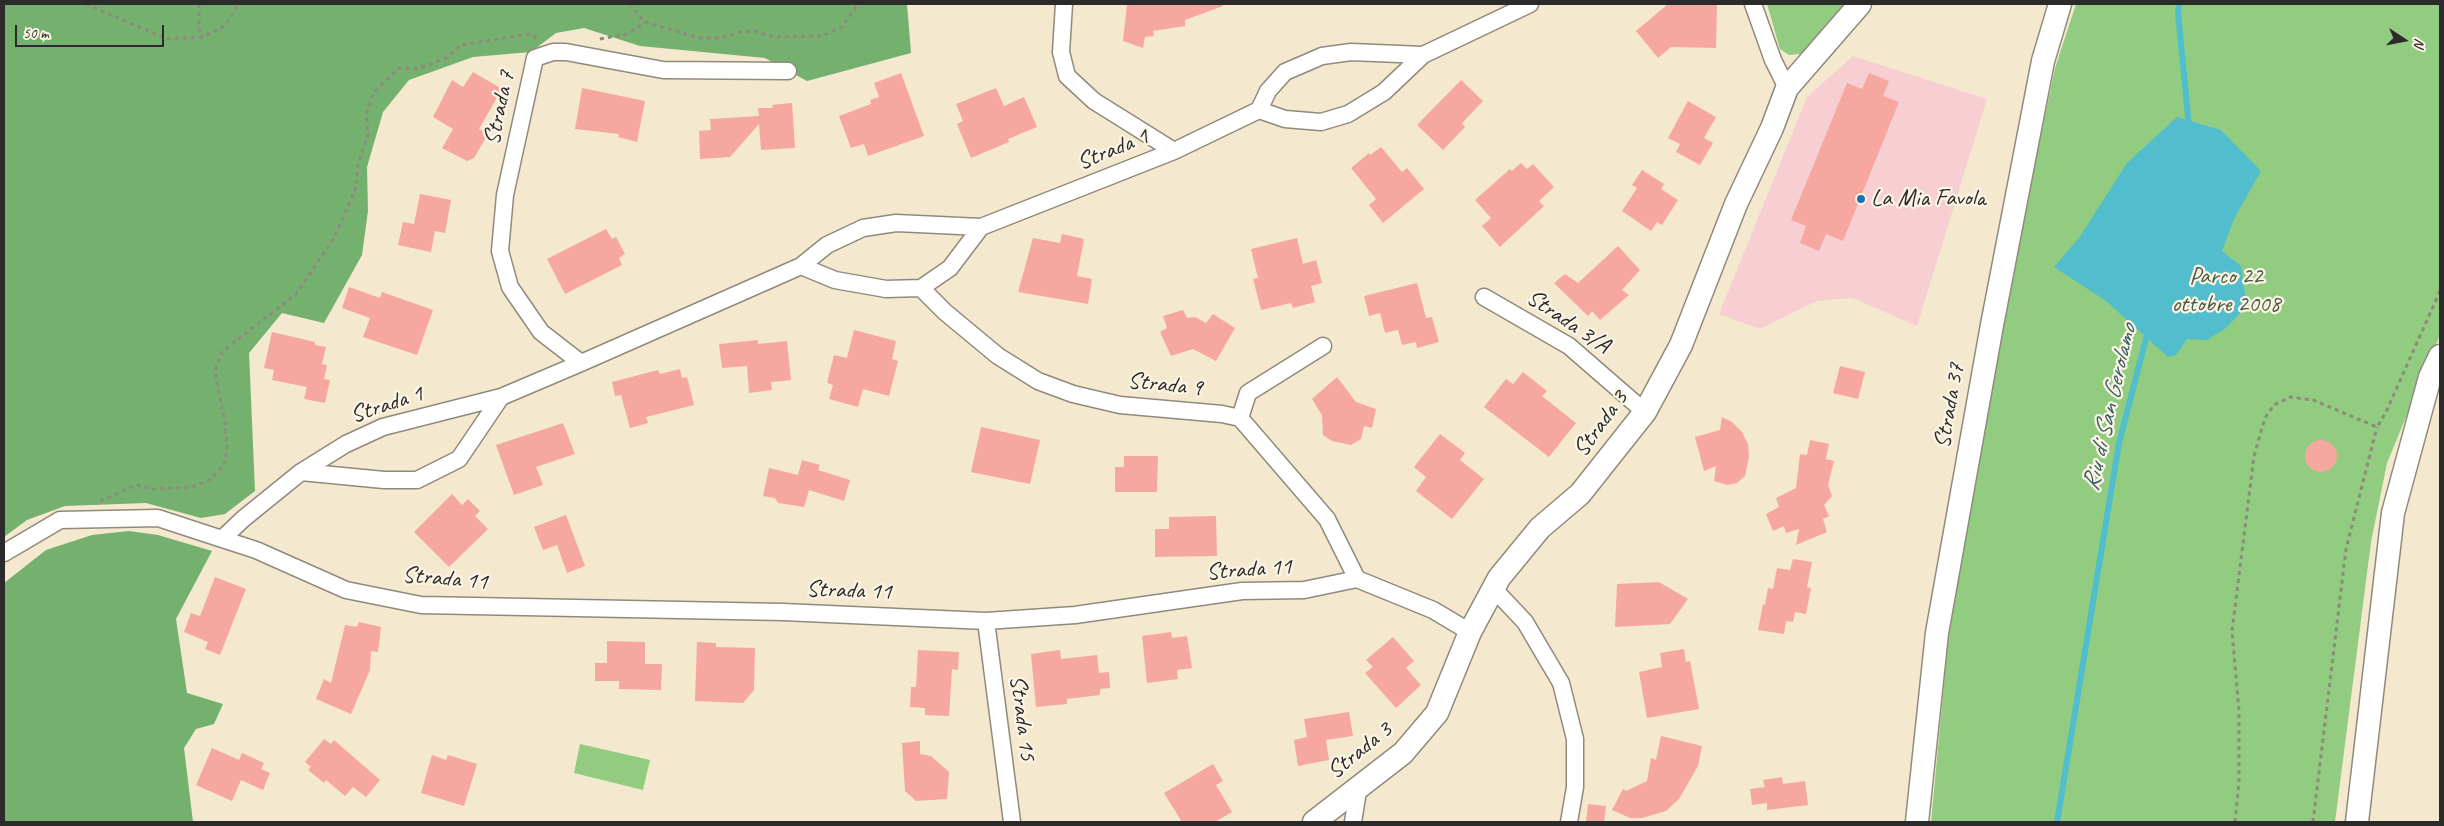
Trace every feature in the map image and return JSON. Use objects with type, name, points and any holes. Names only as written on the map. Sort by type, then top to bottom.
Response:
[{"type":"street","points":[[1064,4],[1061,52],[1067,76],[1094,101],[1174,151]]},
{"type":"street","points":[[1423,55],[1351,52],[1322,56],[1285,72],[1268,91],[1259,110],[1285,119],[1321,122],[1348,114],[1384,92],[1423,55],[1530,4]]},
{"type":"street","points":[[1753,4],[1773,60],[1787,88]]},
{"type":"street","name":"Strada 3","points":[[1314,822],[1403,753],[1437,713],[1470,632],[1499,578],[1540,528],[1580,494],[1645,412],[1681,345],[1736,204],[1772,128],[1787,88],[1860,4]]},
{"type":"street","name":"Strada 37","points":[[1918,822],[1937,633],[1992,325],[2041,70],[2060,4]]},
{"type":"street","name":"Strada 7","points":[[581,363],[542,332],[510,287],[500,251],[505,195],[535,58],[553,52],[566,52],[663,70],[788,71]]},
{"type":"street","name":"Strada 1","points":[[222,539],[243,519],[301,472],[346,444],[383,427],[500,397],[801,266],[827,245],[863,228],[896,223],[981,228],[1174,151],[1259,110]]},
{"type":"street","points":[[801,266],[835,280],[886,289],[921,288],[950,268],[981,228]]},
{"type":"street","name":"Strada 9","points":[[921,288],[945,312],[998,356],[1038,381],[1072,394],[1120,405],[1240,418]]},
{"type":"street","name":"Strada 3/A","points":[[1484,297],[1569,346],[1645,412]]},
{"type":"street","points":[[1323,346],[1248,393],[1240,418],[1327,519],[1357,579],[1433,610],[1470,632]]},
{"type":"street","points":[[2357,822],[2393,513],[2430,378],[2440,356]]},
{"type":"street","points":[[301,472],[384,480],[417,480],[459,459],[500,397]]},
{"type":"street","points":[[4,553],[60,520],[158,518],[222,539]]},
{"type":"street","name":"Strada 11","points":[[222,539],[256,550],[346,590],[421,605],[783,612],[986,621],[1075,615],[1242,591],[1304,590],[1357,579]]},
{"type":"street","points":[[1493,588],[1526,622],[1560,683],[1575,740],[1575,787],[1569,822]]},
{"type":"street","name":"Strada 15","points":[[986,621],[1012,822]]},
{"type":"street","points":[[1353,822],[1360,785]]},
{"type":"path","points":[[86,4],[167,39],[202,37],[226,26],[239,4]]},
{"type":"path","points":[[199,4],[199,28],[202,37]]},
{"type":"path","points":[[629,4],[645,22],[700,38],[722,38],[740,32],[755,31],[773,37],[822,36],[842,28],[858,4]]},
{"type":"path","points":[[92,505],[136,485],[154,489],[192,488],[208,480],[224,466],[227,445],[215,371],[222,352],[296,294],[334,238],[356,188],[358,164],[368,135],[366,114],[374,92],[399,68],[416,69],[446,58],[461,45],[530,34],[564,49],[566,52],[582,42],[628,34],[645,22]]},
{"type":"path","points":[[2313,822],[2346,549],[2377,427],[2386,412],[2440,291]]},
{"type":"path","points":[[2235,822],[2239,782],[2239,711],[2232,631],[2254,456],[2265,418],[2274,405],[2290,397],[2313,400],[2377,427]]},
{"type":"shaded area","name":"La Mia Favola","points":[[1853,56],[1987,99],[1917,326],[1852,298],[1817,301],[1760,329],[1719,314],[1807,97]]},
{"type":"green space","points":[[4,4],[907,4],[911,53],[807,81],[765,58],[640,46],[584,28],[556,33],[531,52],[473,57],[409,80],[383,112],[367,167],[368,211],[362,255],[324,323],[282,313],[249,353],[255,491],[225,514],[201,518],[146,503],[65,506],[27,520],[4,537]]},
{"type":"green space","points":[[1767,4],[1849,4],[1816,42],[1800,54],[1789,55],[1780,49]]},
{"type":"green space","name":"Parco 22 ottobre 2008","points":[[2076,4],[2440,4],[2440,335],[2387,463],[2371,542],[2335,822],[1931,822],[1948,642],[2001,326],[2055,68]]},
{"type":"green space","points":[[129,531],[158,535],[212,551],[176,619],[187,693],[223,704],[214,724],[196,729],[184,748],[193,822],[4,822],[4,583],[46,550],[92,535]]},
{"type":"green space","points":[[580,744],[650,760],[643,790],[574,773]]},
{"type":"water","points":[[2177,117],[2221,130],[2261,171],[2234,219],[2222,251],[2241,266],[2247,306],[2226,328],[2207,340],[2187,339],[2176,355],[2168,357],[2106,301],[2054,267],[2079,238],[2127,163]]},
{"type":"building","points":[[1127,4],[1223,4],[1223,6],[1185,20],[1185,26],[1153,31],[1154,36],[1145,37],[1143,48],[1123,41]]},
{"type":"building","points":[[1668,4],[1717,4],[1716,48],[1671,47],[1658,58],[1636,31]]},
{"type":"building","points":[[473,72],[502,89],[479,129],[488,134],[474,158],[467,161],[442,148],[453,129],[433,117],[452,80],[463,87]]},
{"type":"building","points":[[901,73],[924,136],[868,156],[864,144],[851,148],[839,116],[871,104],[870,100],[879,97],[874,83]]},
{"type":"building","points":[[1869,73],[1889,81],[1883,96],[1899,102],[1843,241],[1826,234],[1819,251],[1800,243],[1806,226],[1791,220],[1847,83],[1862,89]]},
{"type":"building","points":[[1461,80],[1483,101],[1462,123],[1465,127],[1443,150],[1417,125]]},
{"type":"building","points":[[582,88],[645,101],[637,142],[618,137],[619,134],[575,129]]},
{"type":"building","points":[[996,88],[1004,106],[1024,97],[1037,127],[1008,139],[1009,142],[971,158],[957,124],[963,121],[956,104]]},
{"type":"building","points":[[1688,101],[1716,117],[1704,138],[1713,143],[1700,165],[1676,152],[1680,144],[1668,138]]},
{"type":"building","points":[[792,103],[795,148],[761,150],[759,124],[730,157],[700,159],[699,131],[711,130],[710,119],[759,116],[758,108],[773,108],[772,105]]},
{"type":"building","points":[[1381,147],[1402,172],[1407,168],[1424,189],[1383,223],[1369,205],[1376,199],[1351,168],[1369,153],[1370,155]]},
{"type":"building","points":[[1521,163],[1527,169],[1533,164],[1554,187],[1539,201],[1544,206],[1500,247],[1482,226],[1491,218],[1475,200],[1510,169],[1512,171]]},
{"type":"building","points":[[1642,170],[1664,184],[1661,189],[1678,200],[1662,225],[1657,222],[1651,231],[1622,211],[1637,188],[1632,185]]},
{"type":"building","points":[[420,194],[451,200],[445,233],[435,231],[431,252],[398,245],[403,222],[414,224]]},
{"type":"building","points":[[606,229],[612,239],[616,237],[625,254],[619,258],[622,265],[565,294],[547,259]]},
{"type":"building","points":[[1062,234],[1084,239],[1077,276],[1092,279],[1088,304],[1018,292],[1033,238],[1060,243]]},
{"type":"building","points":[[1297,238],[1303,264],[1316,260],[1322,283],[1311,286],[1315,302],[1293,308],[1291,303],[1261,310],[1253,279],[1258,278],[1251,249]]},
{"type":"building","points":[[1618,246],[1640,270],[1622,290],[1629,295],[1600,320],[1592,311],[1588,316],[1554,283],[1565,274],[1578,283]]},
{"type":"building","points":[[1417,283],[1426,318],[1432,317],[1439,342],[1417,348],[1416,342],[1402,345],[1398,330],[1385,333],[1380,313],[1369,316],[1364,296]]},
{"type":"building","points":[[349,287],[380,298],[382,292],[433,310],[417,355],[363,337],[370,318],[342,308]]},
{"type":"building","points":[[1183,310],[1187,318],[1195,317],[1206,323],[1213,314],[1235,328],[1216,361],[1193,349],[1171,356],[1160,332],[1167,328],[1163,316]]},
{"type":"building","points":[[854,330],[896,341],[892,359],[898,361],[889,396],[863,389],[858,407],[829,399],[833,385],[827,383],[834,355],[847,358]]},
{"type":"building","points":[[272,332],[315,342],[315,345],[326,347],[322,364],[327,365],[324,379],[330,380],[325,403],[304,399],[307,387],[272,380],[274,370],[264,368]]},
{"type":"building","points":[[758,340],[758,344],[787,341],[791,380],[771,382],[772,390],[749,393],[747,366],[722,368],[719,344]]},
{"type":"building","points":[[1840,366],[1865,372],[1858,399],[1833,393]]},
{"type":"building","points":[[680,369],[682,378],[687,377],[694,405],[646,417],[648,423],[630,428],[621,395],[615,396],[612,382],[658,370],[660,374]]},
{"type":"building","points":[[1523,372],[1547,391],[1542,396],[1576,423],[1549,457],[1484,407],[1506,379],[1513,384]]},
{"type":"building","points":[[1337,377],[1356,402],[1376,409],[1372,428],[1364,426],[1361,439],[1351,445],[1332,441],[1323,435],[1322,415],[1312,399]]},
{"type":"building","points":[[1722,417],[1732,422],[1742,432],[1748,444],[1749,457],[1745,476],[1737,483],[1727,485],[1714,481],[1716,466],[1704,471],[1695,437],[1720,430]]},
{"type":"building","points":[[563,423],[575,454],[536,467],[543,485],[514,495],[496,445]]},
{"type":"building","points":[[981,427],[1040,440],[1030,484],[971,472]]},
{"type":"building","points":[[1440,434],[1465,453],[1460,460],[1484,479],[1452,519],[1416,491],[1426,477],[1414,467]]},
{"type":"building","points":[[1810,440],[1829,444],[1826,459],[1834,461],[1828,485],[1832,496],[1824,505],[1829,516],[1823,519],[1827,532],[1796,545],[1799,529],[1786,533],[1784,526],[1773,531],[1766,514],[1779,507],[1776,498],[1796,488],[1800,454],[1807,455]]},
{"type":"building","points":[[2321,440],[2327,441],[2332,445],[2336,450],[2336,462],[2332,467],[2327,471],[2321,472],[2315,471],[2310,467],[2306,462],[2305,456],[2306,450],[2310,445],[2315,441]]},
{"type":"building","points":[[1124,456],[1158,456],[1157,492],[1115,492],[1115,467],[1124,467]]},
{"type":"building","points":[[802,460],[820,465],[818,470],[850,480],[844,501],[809,490],[804,507],[778,503],[775,498],[763,496],[769,468],[798,475]]},
{"type":"building","points":[[452,494],[462,505],[468,499],[480,511],[475,516],[488,529],[449,567],[414,532]]},
{"type":"building","points":[[566,515],[585,566],[567,573],[557,545],[543,550],[534,527]]},
{"type":"building","points":[[1216,516],[1217,556],[1155,557],[1155,529],[1169,529],[1169,517]]},
{"type":"building","points":[[1793,559],[1812,562],[1807,587],[1811,588],[1806,614],[1795,612],[1793,622],[1786,621],[1784,634],[1758,630],[1763,604],[1765,605],[1768,588],[1773,589],[1777,568],[1790,570]]},
{"type":"building","points":[[215,577],[246,589],[220,655],[205,649],[208,642],[184,632],[191,613],[200,616]]},
{"type":"building","points":[[1659,582],[1688,599],[1670,624],[1615,627],[1617,584]]},
{"type":"building","points":[[359,622],[381,627],[378,652],[371,651],[370,670],[351,714],[316,699],[324,679],[331,683],[345,625],[357,627]]},
{"type":"building","points":[[1171,632],[1172,638],[1187,636],[1192,668],[1177,670],[1178,679],[1147,683],[1142,636]]},
{"type":"building","points":[[1393,637],[1414,661],[1406,668],[1421,685],[1396,708],[1365,673],[1373,667],[1366,660]]},
{"type":"building","points":[[607,641],[645,642],[645,664],[662,664],[661,690],[619,689],[619,681],[595,681],[595,663],[607,663]]},
{"type":"building","points":[[697,642],[716,643],[716,647],[755,648],[754,690],[743,703],[695,701]]},
{"type":"building","points":[[1684,649],[1686,662],[1690,661],[1699,709],[1647,718],[1639,672],[1662,667],[1660,653]]},
{"type":"building","points":[[918,650],[959,652],[958,670],[952,669],[949,716],[925,715],[925,708],[910,707],[911,687],[916,687]]},
{"type":"building","points":[[1060,650],[1061,659],[1097,655],[1099,673],[1109,672],[1110,688],[1100,689],[1100,695],[1067,699],[1067,704],[1036,707],[1031,654]]},
{"type":"building","points":[[1349,712],[1353,736],[1326,740],[1329,760],[1298,766],[1294,740],[1307,737],[1304,719]]},
{"type":"building","points":[[1661,736],[1702,746],[1698,766],[1679,799],[1666,811],[1642,818],[1630,818],[1612,810],[1623,789],[1626,791],[1647,781],[1651,758],[1656,760]]},
{"type":"building","points":[[324,739],[331,744],[334,740],[380,780],[366,797],[353,787],[345,796],[326,780],[324,783],[308,770],[311,767],[305,762]]},
{"type":"building","points":[[920,741],[920,754],[931,756],[949,772],[947,799],[916,801],[905,791],[902,743]]},
{"type":"building","points":[[212,748],[239,760],[242,753],[264,763],[261,769],[270,773],[263,790],[241,780],[232,801],[196,785]]},
{"type":"building","points":[[432,755],[446,760],[448,755],[477,764],[464,806],[421,793]]},
{"type":"building","points":[[1213,764],[1223,781],[1216,785],[1232,812],[1215,822],[1182,822],[1164,793]]},
{"type":"building","points":[[1782,777],[1783,784],[1805,781],[1808,805],[1767,810],[1767,803],[1752,805],[1750,789],[1765,787],[1763,780]]},
{"type":"building","points":[[1588,804],[1606,806],[1604,822],[1586,822]]},
{"type":"waterway","name":"Riu di San Gerolamo","points":[[2179,4],[2178,13],[2189,127]]},
{"type":"waterway","name":"Riu di San Gerolamo","points":[[2057,822],[2119,443],[2148,331]]},
{"type":"place","name":"La Mia Favola","points":[[1861,199]]}]
